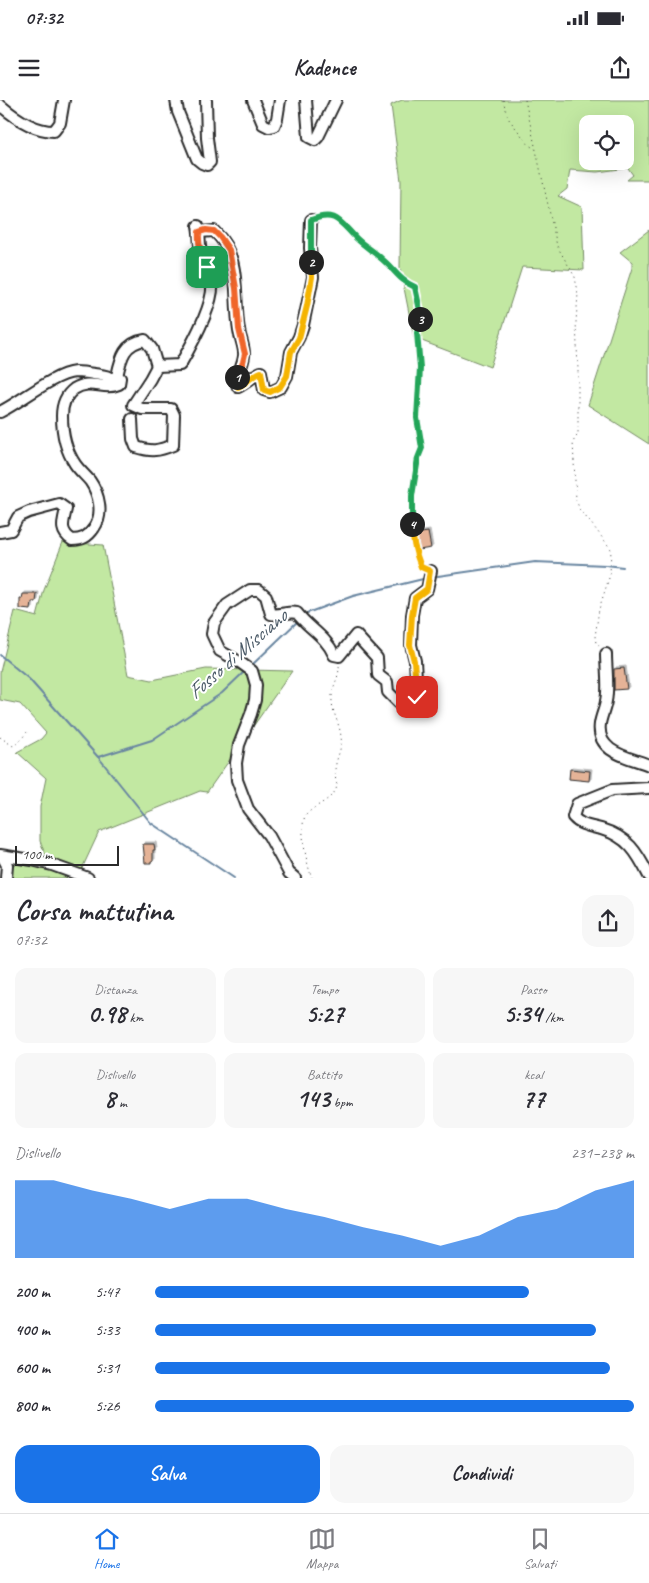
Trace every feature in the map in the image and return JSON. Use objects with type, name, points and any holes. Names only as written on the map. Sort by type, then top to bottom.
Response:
[{"type":"street","points":[[0,105],[12,115],[28,124],[48,131],[54,131],[60,122],[64,100]]},
{"type":"street","points":[[176,100],[178,112],[197,158],[207,165],[210,162],[206,100]]},
{"type":"street","points":[[254,100],[263,124],[269,127],[274,126],[280,100]]},
{"type":"street","points":[[306,100],[310,137],[315,140],[336,100]]},
{"type":"street","points":[[157,366],[180,365],[200,328],[212,295],[212,282],[202,256],[198,228],[214,231],[220,237],[229,250],[234,268],[239,329],[245,354],[236,382],[238,387],[261,372],[264,390],[270,392],[280,387],[287,376],[291,352],[299,338],[307,306],[312,277],[311,220]]},
{"type":"street","points":[[0,532],[11,530],[18,517],[59,504],[66,509],[62,526],[65,536],[72,540],[80,540],[93,530],[100,504],[91,484],[75,464],[68,450],[62,431],[62,412],[65,398],[75,389],[91,383],[112,386],[118,384],[120,378],[117,376],[120,360],[126,349],[137,341],[145,340],[152,349],[157,366],[133,405],[142,409],[171,409],[174,415],[173,445],[163,449],[148,451],[136,447],[133,439],[132,419]]},
{"type":"street","points":[[0,412],[51,381],[73,372],[97,374],[108,376],[112,379],[117,376]]},
{"type":"street","points":[[294,878],[289,874],[269,836],[248,809],[237,780],[238,746],[251,714],[255,700],[256,685],[248,668],[220,651],[212,634],[214,623],[227,605],[250,590],[259,590],[266,596],[271,614],[275,615],[291,611],[297,613],[303,621],[326,640],[334,654],[339,656],[356,635],[376,658],[378,674],[387,682],[388,692],[400,703],[409,704],[417,697],[414,661],[410,645],[412,615],[415,598],[427,589],[430,571]]},
{"type":"street","points":[[606,654],[607,700],[600,726],[601,737],[605,745],[618,754],[644,763],[644,756],[649,755]]},
{"type":"street","points":[[649,788],[608,791],[577,804],[573,817],[586,826],[618,835],[626,840],[649,876]]},
{"type":"street","points":[[1,856],[6,865],[6,878]]},
{"type":"street","points":[[1,856],[52,865],[88,878]]},
{"type":"path","points":[[503,100],[508,118],[529,145],[536,150]]},
{"type":"path","points":[[525,100],[557,246],[575,277],[578,294],[576,322],[578,434],[573,442],[576,500],[580,510],[611,550],[610,575],[599,609],[595,637],[596,643],[603,648],[606,654]]},
{"type":"path","points":[[311,220],[322,216],[335,218],[382,259],[405,283],[415,287],[421,315],[417,333],[420,368],[417,418],[422,448],[418,458],[412,496],[412,538],[421,567],[430,571]]},
{"type":"path","points":[[312,878],[307,859],[303,828],[305,816],[334,792],[337,786],[334,772],[342,738],[332,710],[332,694],[340,672],[339,656]]},
{"type":"path","points":[[0,737],[13,746],[20,742],[28,732]]},
{"type":"green space","points":[[402,100],[649,100],[649,180],[627,180],[633,175],[629,170],[634,170],[634,115],[579,115],[579,170],[612,170],[597,172],[570,170],[567,189],[558,196],[582,207],[584,270],[522,267],[490,367],[414,338],[400,268],[401,181],[391,105]]},
{"type":"green space","points":[[649,230],[649,444],[588,405],[632,268],[632,262],[620,252]]},
{"type":"green space","points":[[63,542],[103,545],[128,675],[152,680],[206,669],[292,671],[207,792],[200,791],[99,832],[79,875],[85,878],[9,878],[9,861],[49,864],[40,841],[40,807],[46,778],[17,752],[41,739],[46,733],[20,704],[0,700],[0,672],[15,611],[37,617],[44,590]]},
{"type":"building","points":[[428,532],[431,548],[419,550],[415,534]]},
{"type":"building","points":[[23,594],[37,594],[36,602],[32,602],[31,610],[20,609],[20,599],[22,599]]},
{"type":"building","points":[[624,668],[627,689],[614,690],[614,669]]},
{"type":"building","points":[[570,769],[590,771],[589,781],[569,779]]},
{"type":"building","points":[[143,844],[154,844],[155,850],[153,850],[153,861],[151,863],[145,863]]},
{"type":"waterway","name":"Fosso di Misciano","points":[[438,576],[535,562],[623,567]]},
{"type":"waterway","name":"Fosso di Misciano","points":[[304,615],[353,596],[423,579]]},
{"type":"waterway","name":"Fosso di Misciano","points":[[252,665],[299,620]]},
{"type":"waterway","name":"Fosso di Misciano","points":[[0,655],[29,679],[98,757],[152,740],[222,693],[246,670]]},
{"type":"waterway","points":[[99,758],[151,823],[234,878]]},
{"type":"route","points":[[207,267],[199,244],[199,232],[206,230],[214,231],[220,237],[229,250],[234,268],[239,329],[245,354],[236,382],[238,387],[261,372],[264,390],[270,392],[280,387],[287,376],[291,352],[299,338],[307,306],[312,277],[311,220],[322,216],[335,218],[382,259],[405,283],[415,287],[421,315],[417,333],[420,368],[417,418],[422,448],[418,458],[412,496],[412,538],[421,567],[430,571],[427,589],[415,598],[412,615],[410,645],[414,661],[417,697]]}]
